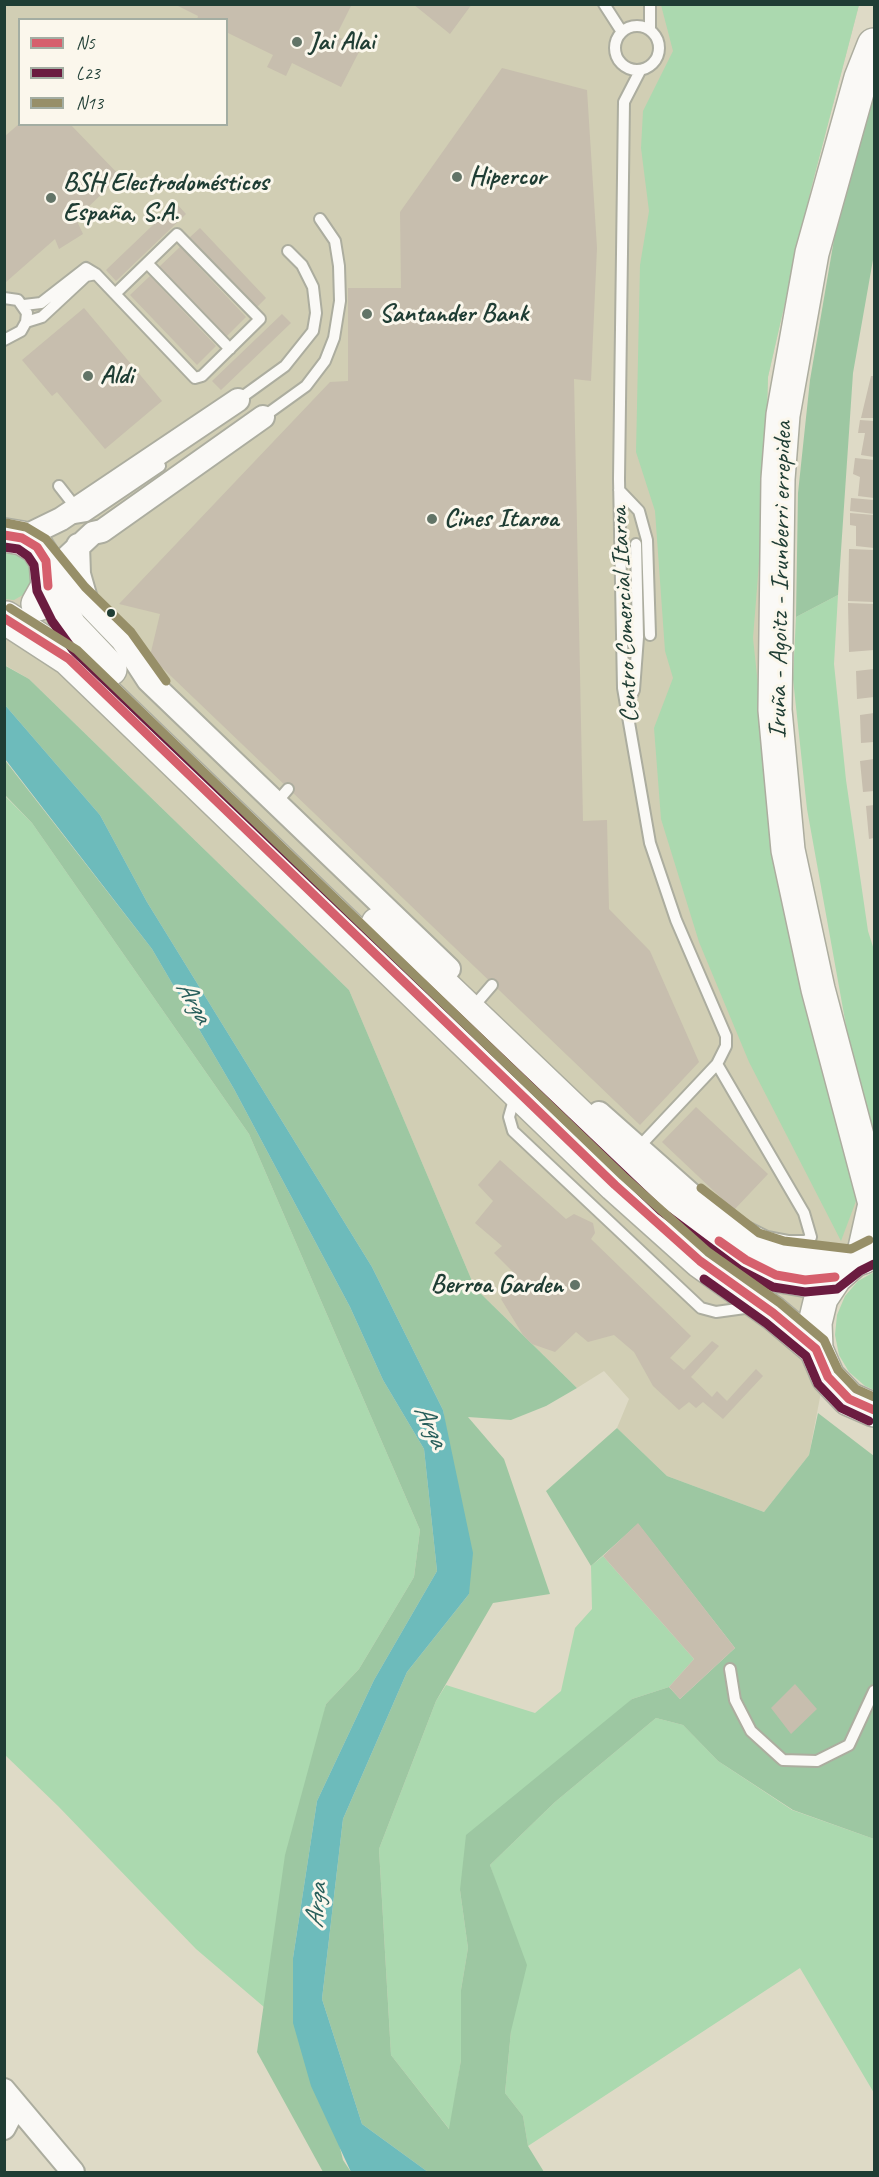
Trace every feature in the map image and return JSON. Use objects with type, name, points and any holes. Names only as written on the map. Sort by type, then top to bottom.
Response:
[{"type":"main road","name":"Iruña - Agoitz - Irunberri errepidea","points":[[874,45],[861,78],[812,253],[783,415],[778,479],[775,710],[788,850],[818,989],[874,1200]]},
{"type":"main road","points":[[14,537],[37,547],[49,572],[62,615],[81,641],[668,1201],[746,1260],[776,1275],[805,1280],[856,1261]]},
{"type":"main road","points":[[5,618],[20,616],[33,610],[43,599],[49,572]]},
{"type":"main road","points":[[5,618],[69,659],[516,1089],[700,1261],[762,1305],[816,1349]]},
{"type":"main road","name":"Iruña - Agoitz - Irunberri errepidea","points":[[853,1119],[874,1155]]},
{"type":"main road","points":[[874,1208],[856,1261],[821,1298],[815,1323],[816,1349],[828,1377],[849,1399],[874,1410]]},
{"type":"street","points":[[14,537],[69,514],[233,414]]},
{"type":"street","points":[[262,417],[102,531],[85,539],[49,572],[122,640],[148,680],[282,796],[486,992],[638,1148],[722,1222],[754,1244],[781,1253],[856,1261]]},
{"type":"street","points":[[85,539],[82,591],[90,609]]},
{"type":"street","points":[[4,2128],[10,2098]]},
{"type":"street","points":[[10,2098],[73,2172]]},
{"type":"lane","points":[[604,4],[622,32]]},
{"type":"lane","points":[[650,4],[650,30]]},
{"type":"lane","points":[[639,26],[650,30],[657,38],[659,49],[657,59],[650,67],[640,71],[627,69],[618,61],[614,49],[622,32],[639,26]]},
{"type":"lane","name":"Centro Comercial Itaroa","points":[[638,1148],[717,1064],[726,1046],[726,1036],[676,920],[650,843],[626,708],[622,652],[619,490],[624,102],[640,71]]},
{"type":"lane","points":[[262,417],[306,386],[325,361],[334,338],[340,301],[339,266],[335,241],[320,219]]},
{"type":"lane","points":[[24,305],[41,303],[86,268],[96,274],[115,294],[195,378],[202,376],[260,319],[177,234],[115,294]]},
{"type":"lane","points":[[85,539],[97,524],[233,414],[285,366],[313,331],[316,312],[313,287],[302,265],[288,251]]},
{"type":"lane","points":[[147,263],[230,349]]},
{"type":"lane","points":[[26,322],[42,317],[86,276],[96,274]]},
{"type":"lane","points":[[4,298],[18,300],[24,305],[27,313],[26,322],[21,331],[7,337]]},
{"type":"lane","points":[[59,486],[69,514]]},
{"type":"lane","points":[[619,490],[639,511],[646,540],[650,636]]},
{"type":"lane","points":[[626,708],[634,690],[638,637],[636,544]]},
{"type":"lane","points":[[694,1198],[767,1237],[797,1241],[806,1241],[811,1238],[804,1213],[717,1064]]},
{"type":"lane","points":[[730,1669],[735,1700],[751,1731],[783,1760],[817,1761],[849,1746],[874,1691]]},
{"type":"shaded area","points":[[5,5],[859,5],[811,189],[768,377],[759,694],[863,1221],[803,1346],[807,1370],[821,1392],[809,1455],[764,1512],[667,1476],[617,1428],[629,1399],[604,1371],[577,1388],[475,1288],[349,990],[29,679],[5,665]]},
{"type":"green space","points":[[661,5],[859,5],[811,189],[768,377],[765,488],[753,638],[778,874],[856,1201],[841,1241],[749,1062],[699,942],[661,819],[654,728],[673,678],[665,651],[655,511],[636,452],[640,265],[649,211],[641,148],[643,111],[673,51]]},
{"type":"green space","points":[[874,79],[874,254],[853,373],[838,595],[796,617],[798,493],[810,380],[838,216]]},
{"type":"green space","points":[[4,553],[22,556],[28,561],[34,577],[28,592],[14,600],[5,599]]},
{"type":"green space","points":[[838,595],[834,664],[846,780],[868,931],[874,950],[874,1131],[858,1092],[807,809],[793,679],[796,617]]},
{"type":"green space","points":[[4,665],[29,679],[349,990],[475,1288],[577,1388],[546,1406],[511,1420],[468,1417],[504,1459],[550,1594],[493,1603],[436,1701],[379,1849],[391,2055],[449,2129],[461,2060],[461,1990],[468,1948],[460,1890],[466,1835],[632,1699],[669,1687],[680,1699],[735,1648],[638,1524],[591,1566],[546,1491],[617,1428],[667,1476],[764,1512],[809,1455],[818,1413],[874,1456],[874,1839],[793,1810],[718,1761],[683,1725],[656,1718],[555,1802],[490,1865],[527,1965],[511,2031],[505,2093],[523,2116],[528,2146],[544,2172],[428,2172],[362,2124],[322,1999],[343,1819],[407,1672],[469,1594],[443,1410],[372,1267],[147,902],[100,815],[5,705]]},
{"type":"green space","points":[[4,759],[152,949],[234,1089],[350,1307],[383,1380],[424,1449],[437,1571],[374,1680],[317,1801],[293,1958],[343,2160],[351,2172],[323,2172],[257,2052],[285,1855],[326,1704],[359,1669],[414,1577],[420,1530],[249,1134],[32,823],[5,795]]},
{"type":"green space","points":[[4,795],[32,823],[249,1134],[420,1530],[414,1577],[359,1669],[326,1704],[264,2007],[196,1949],[58,1806],[5,1755]]},
{"type":"green space","points":[[874,1272],[874,1390],[865,1386],[849,1372],[839,1355],[835,1335],[837,1315],[845,1296],[858,1281]]},
{"type":"green space","points":[[603,1556],[694,1659],[669,1687],[632,1699],[460,1890],[468,1948],[461,1990],[461,2060],[450,2130],[391,2055],[379,1849],[436,1701],[446,1685],[535,1713],[561,1691],[575,1628],[592,1609],[591,1566]]},
{"type":"green space","points":[[656,1718],[683,1725],[718,1761],[792,1810],[874,1839],[874,2093],[800,1968],[528,2146],[523,2116],[505,2093],[511,2031],[505,1911],[490,1865],[555,1802]]},
{"type":"water","name":"Arga","points":[[5,705],[100,815],[147,902],[372,1267],[443,1410],[473,1553],[469,1594],[407,1672],[343,1819],[322,1999],[362,2124],[428,2172],[351,2172],[311,2086],[293,2023],[293,1958],[317,1801],[374,1680],[437,1571],[424,1449],[383,1380],[350,1307],[234,1089],[152,949],[5,759]]},
{"type":"building","name":"Jai Alai","points":[[174,4],[352,4],[336,36],[361,48],[341,87],[292,63],[286,76],[267,67],[273,55],[228,33],[228,18],[198,18],[198,16]]},
{"type":"building","points":[[413,4],[472,4],[450,34]]},
{"type":"building","points":[[502,68],[587,90],[597,248],[591,381],[574,379],[583,821],[607,820],[609,909],[650,951],[699,1062],[640,1125],[150,656],[160,614],[119,604],[330,382],[348,381],[348,288],[401,288],[400,212]]},
{"type":"building","name":"BSH Electrodomésticos España, S.A.","points":[[18,125],[72,126],[120,176],[76,219],[83,234],[59,249],[55,239],[6,282],[4,137]]},
{"type":"building","points":[[176,203],[186,214],[116,281],[106,270]]},
{"type":"building","points":[[200,228],[266,298],[256,308],[189,238]]},
{"type":"building","points":[[180,247],[246,317],[226,337],[159,267]]},
{"type":"building","points":[[150,276],[216,346],[197,365],[130,295]]},
{"type":"building","name":"Aldi","points":[[84,308],[162,401],[105,449],[57,392],[52,396],[22,360]]},
{"type":"building","points":[[282,314],[291,323],[221,390],[212,381]]},
{"type":"building","points":[[871,376],[874,376],[874,418],[861,418]]},
{"type":"building","points":[[860,420],[874,421],[874,457],[861,455],[865,433],[858,433]]},
{"type":"building","points":[[855,458],[874,460],[874,498],[858,496],[860,477],[853,474]]},
{"type":"building","points":[[851,498],[874,500],[874,514],[850,511]]},
{"type":"building","points":[[850,513],[874,515],[874,548],[856,546],[856,526],[850,525]]},
{"type":"building","points":[[849,549],[874,550],[874,602],[848,601]]},
{"type":"building","points":[[848,603],[874,604],[874,650],[849,652]]},
{"type":"building","points":[[874,669],[874,697],[857,699],[856,671]]},
{"type":"building","points":[[874,713],[874,742],[861,743],[860,715]]},
{"type":"building","points":[[874,759],[874,791],[863,792],[860,761]]},
{"type":"building","points":[[874,805],[874,838],[869,839],[866,806]]},
{"type":"building","points":[[696,1107],[768,1174],[734,1210],[662,1142]]},
{"type":"building","name":"Berroa Garden","points":[[500,1160],[566,1219],[574,1214],[593,1223],[595,1233],[591,1239],[691,1336],[670,1358],[684,1370],[712,1341],[719,1346],[691,1377],[712,1397],[717,1391],[727,1401],[756,1369],[763,1376],[723,1419],[703,1402],[696,1408],[689,1402],[679,1410],[653,1386],[634,1352],[614,1335],[588,1342],[576,1332],[555,1352],[532,1344],[523,1335],[501,1299],[518,1277],[494,1253],[502,1246],[475,1223],[493,1201],[478,1185]]},
{"type":"building","points":[[638,1523],[735,1648],[680,1699],[669,1687],[694,1659],[603,1556]]},
{"type":"building","points":[[795,1684],[817,1709],[791,1734],[771,1708]]},
{"type":"transit line","name":"N13","points":[[6,523],[26,527],[46,539],[85,587],[131,632],[166,681]]},
{"type":"transit line","name":"N5","points":[[4,535],[22,538],[37,547],[46,561],[48,586]]},
{"type":"transit line","name":"L23","points":[[4,547],[18,549],[28,556],[34,565],[37,591],[52,621],[73,650],[661,1211],[740,1270],[773,1287],[805,1292],[837,1289],[860,1271],[874,1264]]},
{"type":"transit line","name":"N13","points":[[10,608],[77,650],[623,1176],[708,1252],[780,1303],[824,1340],[838,1370],[856,1389],[874,1397]]},
{"type":"transit line","name":"N5","points":[[4,618],[69,659],[615,1185],[700,1261],[773,1313],[816,1349],[828,1377],[849,1399],[874,1410]]},
{"type":"transit line","name":"N13","points":[[701,1188],[759,1233],[784,1241],[851,1249],[869,1240]]},
{"type":"transit line","name":"N5","points":[[719,1241],[746,1260],[776,1275],[805,1280],[835,1277]]},
{"type":"transit line","name":"L23","points":[[704,1279],[766,1323],[806,1356],[818,1384],[841,1408],[869,1421]]},
{"type":"place","name":"Jai Alai","points":[[297,42]]},
{"type":"place","name":"Hipercor","points":[[457,177]]},
{"type":"place","name":"BSH Electrodomésticos España, S.A.","points":[[51,198]]},
{"type":"place","name":"Santander Bank","points":[[367,314]]},
{"type":"place","name":"Aldi","points":[[88,376]]},
{"type":"place","name":"Cines Itaroa","points":[[432,519]]},
{"type":"place","name":"Berroa Garden","points":[[575,1285]]}]
